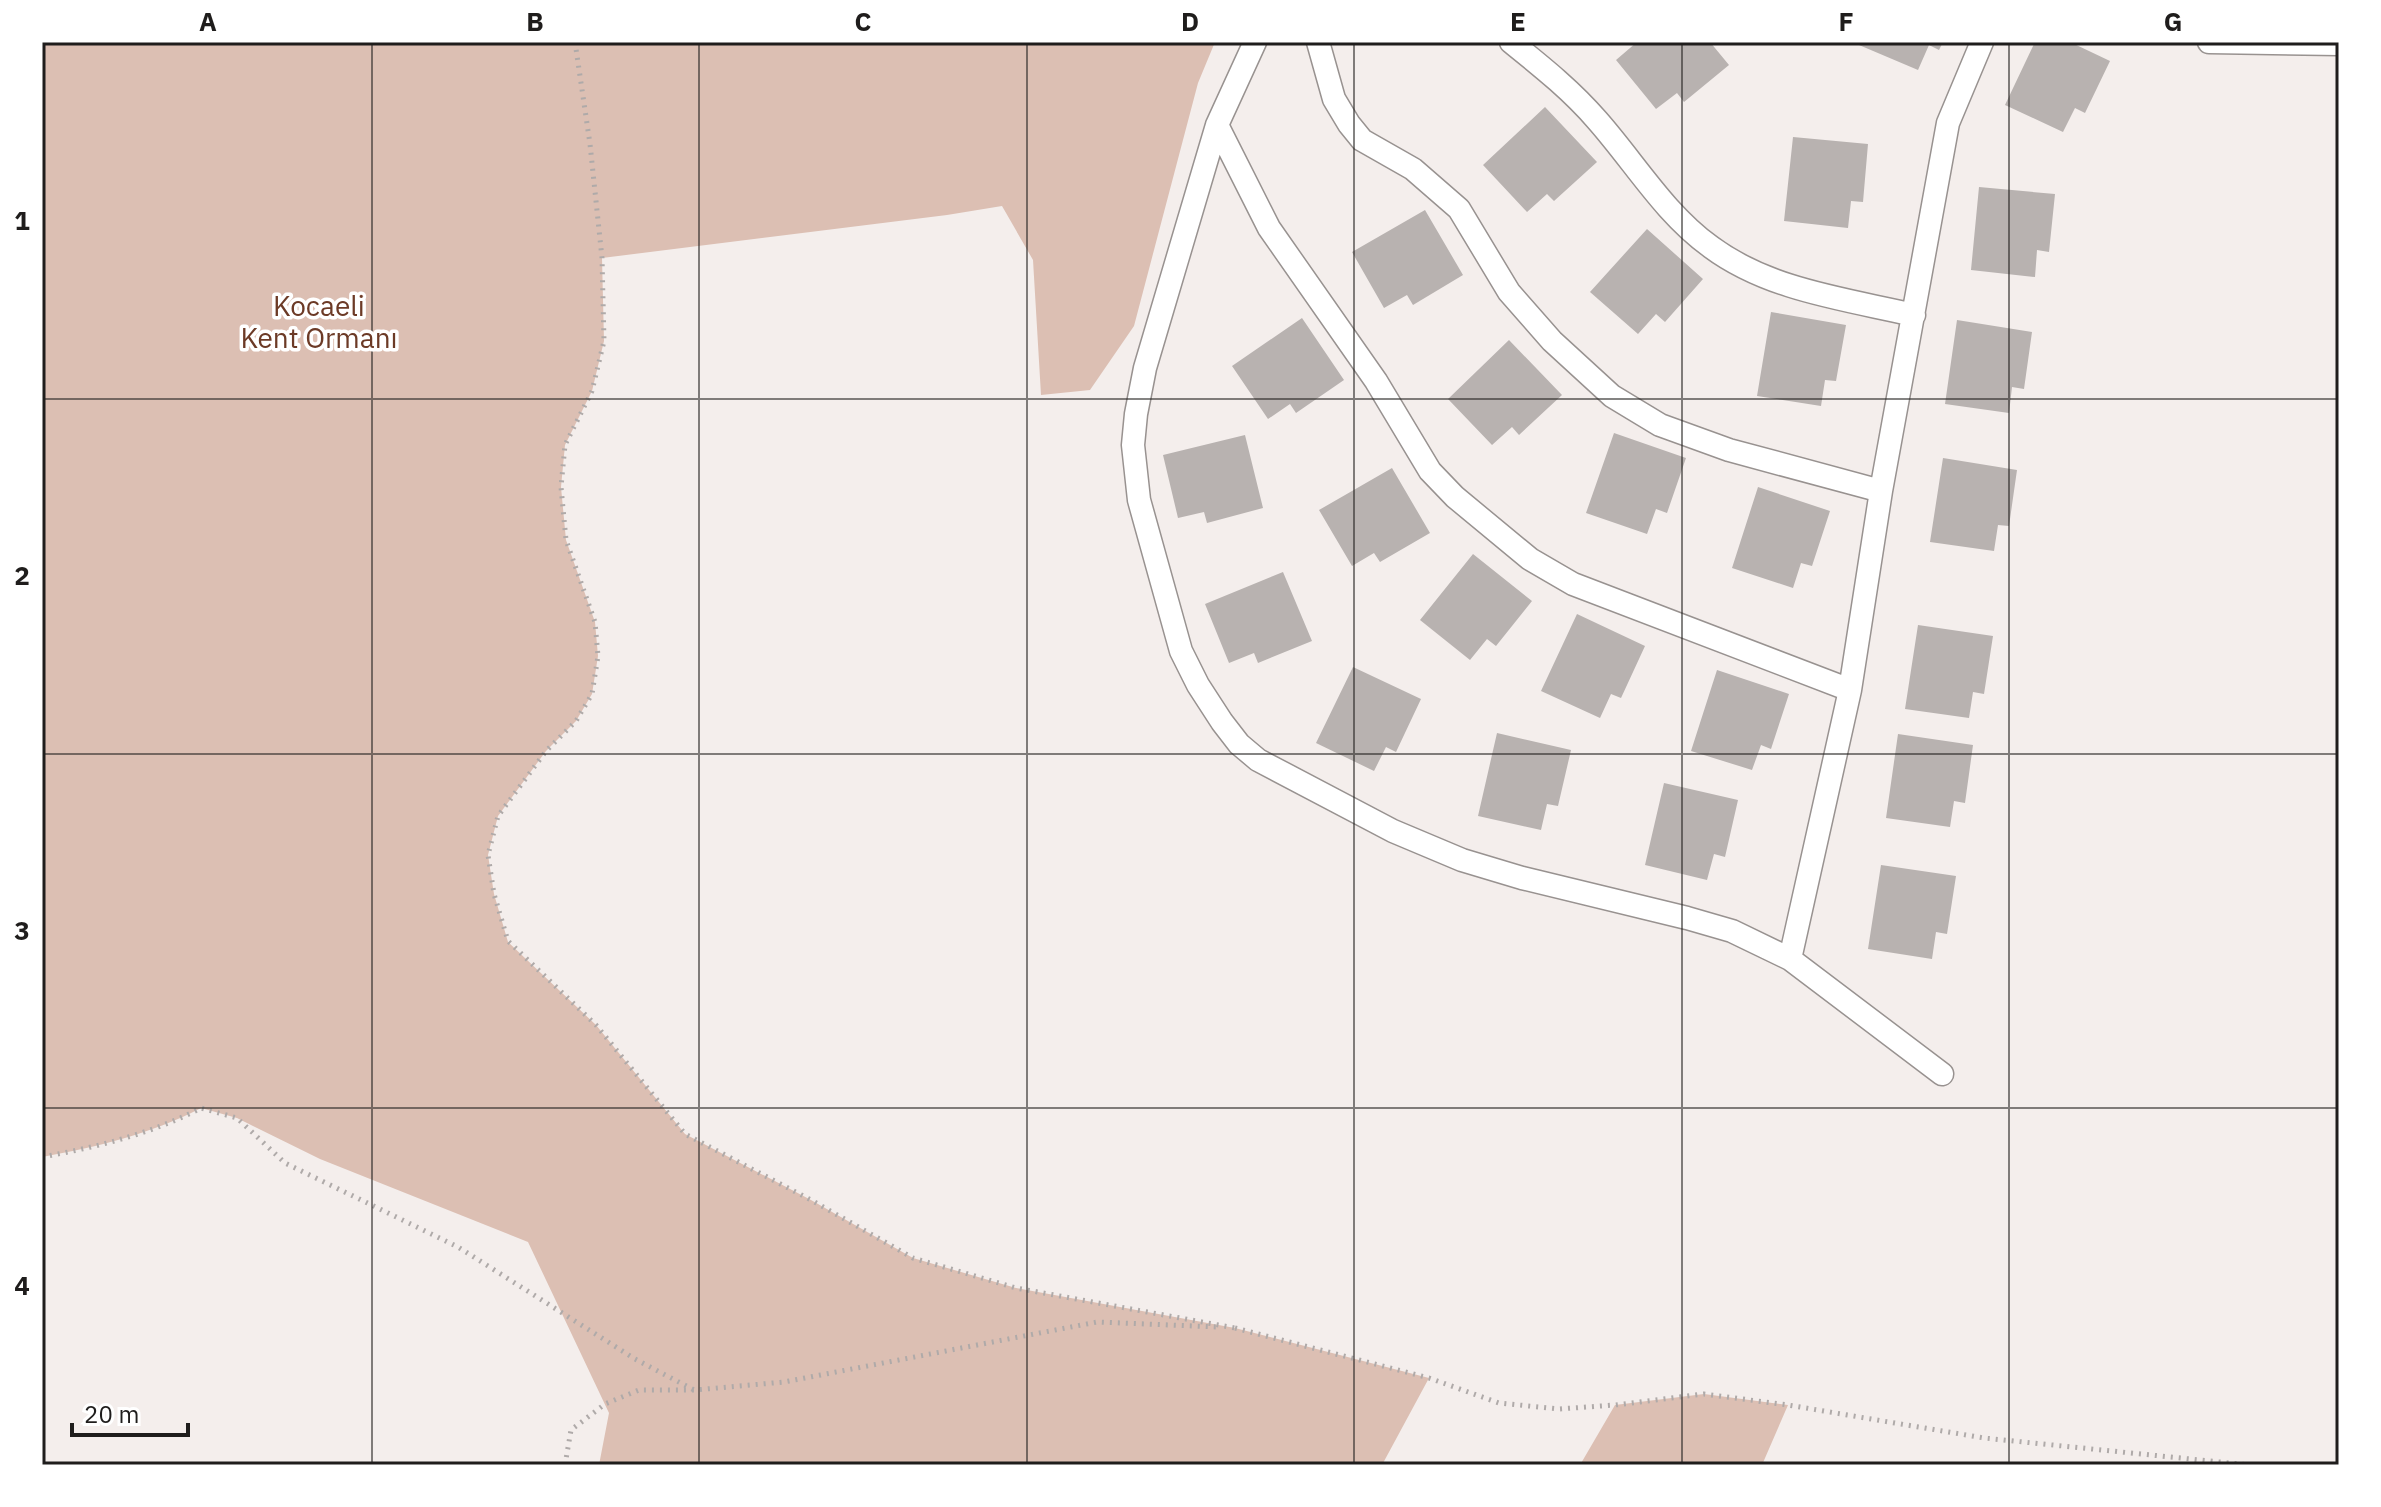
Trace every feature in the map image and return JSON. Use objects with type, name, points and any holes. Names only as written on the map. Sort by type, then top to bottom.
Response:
[{"type":"lane","points":[[1255,42],[1217,125],[1145,368],[1133,445],[1139,500],[1181,651],[1222,722],[1239,744],[1258,760],[1393,831],[1462,860],[1732,931],[1790,959],[1942,1074]]},
{"type":"lane","points":[[1318,42],[1334,99],[1362,140],[1413,169],[1459,209],[1509,292],[1552,341],[1612,396],[1660,425],[1729,450],[1881,491]]},
{"type":"lane","points":[[1511,42],[1569,88],[1600,122],[1664,206],[1712,248],[1751,270],[1790,286],[1914,315]]},
{"type":"lane","points":[[1790,959],[1850,690],[1881,491],[1948,123],[1982,42]]},
{"type":"lane","points":[[2209,42],[2339,44]]},
{"type":"lane","points":[[1217,125],[1269,228],[1376,381],[1430,471],[1455,497],[1530,559],[1573,584],[1850,690]]},
{"type":"path","points":[[575,42],[602,258],[604,341],[592,391],[565,445],[561,487],[566,540],[595,622],[598,656],[592,694],[576,721],[546,751],[498,816],[488,855],[494,894],[508,941],[596,1025],[685,1134],[913,1258],[1016,1288],[1235,1328],[1429,1378],[1499,1403],[1559,1409],[1704,1394],[1984,1438],[2249,1465]]},
{"type":"path","points":[[42,1157],[125,1139],[177,1121],[201,1108],[237,1118],[285,1163],[458,1247],[635,1359],[695,1390]]},
{"type":"path","points":[[565,1465],[571,1430],[605,1404],[639,1390],[695,1390],[784,1382],[1097,1322],[1235,1328]]},
{"type":"green space","name":"Kocaeli Kent Ormanı","points":[[42,42],[1215,42],[1198,83],[1134,326],[1090,390],[1041,395],[1033,260],[1002,206],[602,258],[604,341],[592,391],[565,445],[561,487],[566,540],[595,622],[598,656],[592,694],[576,721],[546,751],[498,816],[488,855],[494,894],[508,942],[596,1025],[685,1134],[913,1258],[1016,1288],[1235,1328],[1429,1378],[1382,1465],[599,1465],[609,1413],[528,1242],[320,1159],[237,1118],[201,1108],[123,1138],[42,1157]]},
{"type":"green space","points":[[1704,1394],[1788,1405],[1762,1465],[1580,1465],[1615,1405]]},
{"type":"building","points":[[1637,42],[1710,42],[1729,65],[1684,102],[1677,93],[1656,109],[1616,60]]},
{"type":"building","points":[[1860,42],[1943,42],[1939,50],[1929,45],[1918,70],[1859,45]]},
{"type":"building","points":[[2035,42],[2070,42],[2110,61],[2085,113],[2075,108],[2063,132],[2005,105]]},
{"type":"building","points":[[1545,107],[1597,162],[1554,201],[1547,194],[1527,212],[1483,165]]},
{"type":"building","points":[[1793,137],[1868,144],[1863,202],[1851,201],[1848,228],[1784,221]]},
{"type":"building","points":[[1979,187],[2055,194],[2049,252],[2037,250],[2035,277],[1971,270]]},
{"type":"building","points":[[1425,210],[1463,275],[1413,305],[1407,295],[1384,308],[1352,252]]},
{"type":"building","points":[[1647,229],[1703,279],[1665,322],[1656,314],[1638,334],[1590,292]]},
{"type":"building","points":[[1771,312],[1846,325],[1836,381],[1825,380],[1821,406],[1757,396]]},
{"type":"building","points":[[1302,318],[1344,380],[1296,413],[1290,404],[1268,419],[1232,366]]},
{"type":"building","points":[[1957,320],[2032,332],[2024,389],[2012,387],[2009,413],[1945,404]]},
{"type":"building","points":[[1509,340],[1562,395],[1519,435],[1512,427],[1492,445],[1448,399]]},
{"type":"building","points":[[1614,433],[1686,458],[1667,513],[1656,509],[1647,534],[1586,513]]},
{"type":"building","points":[[1245,435],[1263,508],[1207,523],[1204,512],[1178,518],[1163,455]]},
{"type":"building","points":[[1943,458],[2017,470],[2009,526],[1998,525],[1994,551],[1930,542]]},
{"type":"building","points":[[1392,468],[1430,533],[1380,562],[1374,553],[1352,566],[1319,510]]},
{"type":"building","points":[[1758,487],[1830,511],[1812,566],[1801,563],[1793,588],[1732,568]]},
{"type":"building","points":[[1473,554],[1532,601],[1496,646],[1487,639],[1470,660],[1420,620]]},
{"type":"building","points":[[1283,572],[1312,641],[1258,663],[1254,653],[1229,663],[1205,604]]},
{"type":"building","points":[[1577,614],[1645,646],[1621,698],[1611,694],[1600,718],[1541,691]]},
{"type":"building","points":[[1918,625],[1993,636],[1984,694],[1973,692],[1969,718],[1905,709]]},
{"type":"building","points":[[1353,667],[1421,699],[1396,752],[1386,747],[1374,771],[1316,743]]},
{"type":"building","points":[[1717,670],[1789,694],[1771,749],[1761,745],[1752,770],[1691,751]]},
{"type":"building","points":[[1497,733],[1571,750],[1558,806],[1547,804],[1541,830],[1478,816]]},
{"type":"building","points":[[1898,734],[1973,745],[1965,803],[1954,801],[1950,827],[1886,818]]},
{"type":"building","points":[[1664,783],[1738,800],[1725,857],[1714,854],[1707,880],[1645,865]]},
{"type":"building","points":[[1881,865],[1956,876],[1947,934],[1936,932],[1932,959],[1868,949]]}]
